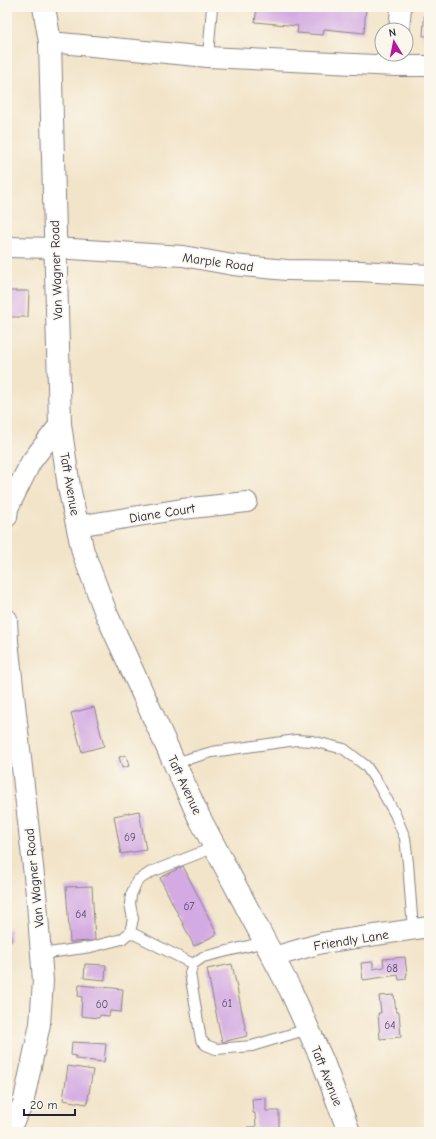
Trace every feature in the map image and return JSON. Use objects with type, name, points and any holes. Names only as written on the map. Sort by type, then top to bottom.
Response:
[{"type":"street","name":"Van Wagner Road","points":[[44,7],[50,42],[60,424]]},
{"type":"street","points":[[400,22],[401,7]]},
{"type":"street","points":[[50,42],[208,57],[374,60]]},
{"type":"street","points":[[407,62],[429,66]]},
{"type":"street","name":"Marple Road","points":[[7,247],[55,248],[183,256],[233,265],[288,270],[360,271],[429,275]]},
{"type":"street","points":[[7,517],[8,508],[31,462],[60,424]]},
{"type":"street","name":"Taft Avenue","points":[[60,424],[69,487],[83,552],[106,613],[199,817],[291,991],[323,1062],[349,1132]]},
{"type":"street","name":"Diane Court","points":[[77,526],[182,509],[247,502]]},
{"type":"street","name":"Van Wagner Road","points":[[7,619],[8,641],[36,895],[43,981],[40,1024],[23,1104],[8,1132]]},
{"type":"street","name":"Friendly Lane","points":[[269,949],[421,929]]},
{"type":"lane","points":[[208,57],[212,7]]},
{"type":"lane","points":[[174,763],[212,752],[296,740],[312,741],[344,749],[366,766],[378,782],[395,814],[405,838],[408,870],[421,929]]},
{"type":"lane","points":[[41,954],[91,947],[122,939],[130,932],[133,919],[130,904],[131,895],[137,881],[151,872],[215,847]]},
{"type":"lane","points":[[130,932],[193,964]]},
{"type":"lane","points":[[269,949],[203,957],[193,964],[190,973],[201,1040],[206,1045],[216,1049],[252,1046],[308,1029]]},
{"type":"building","points":[[257,7],[366,7],[364,33],[324,29],[323,35],[297,33],[298,26],[255,22]]},
{"type":"building","points":[[425,7],[429,7],[429,36],[423,36]]},
{"type":"building","points":[[7,291],[29,291],[28,317],[7,317]]},
{"type":"building","points":[[94,707],[104,746],[82,752],[71,713]]},
{"type":"building","points":[[126,755],[129,766],[122,768],[119,757]]},
{"type":"building","points":[[139,811],[146,850],[121,854],[114,816]]},
{"type":"building","points":[[183,866],[217,934],[194,946],[160,878]]},
{"type":"building","points":[[92,886],[95,941],[70,942],[66,887]]},
{"type":"building","points":[[7,929],[10,929],[11,942],[7,942]]},
{"type":"building","points":[[405,957],[406,979],[399,980],[398,975],[363,980],[361,963],[373,962],[373,969],[384,967],[383,959]]},
{"type":"building","points":[[85,964],[106,965],[105,980],[84,978]]},
{"type":"building","points":[[232,964],[247,1036],[222,1042],[207,969]]},
{"type":"building","points":[[79,985],[123,989],[121,1012],[110,1011],[109,1016],[100,1015],[99,1018],[81,1016],[82,997],[78,996]]},
{"type":"building","points":[[394,995],[396,1012],[399,1012],[401,1037],[380,1039],[378,1013],[381,1013],[379,996]]},
{"type":"building","points":[[72,1042],[106,1044],[104,1062],[76,1059],[76,1056],[71,1055]]},
{"type":"building","points":[[68,1066],[93,1070],[87,1104],[63,1100]]},
{"type":"building","points":[[266,1098],[266,1111],[279,1111],[279,1132],[247,1132],[247,1127],[256,1127],[252,1099]]}]
